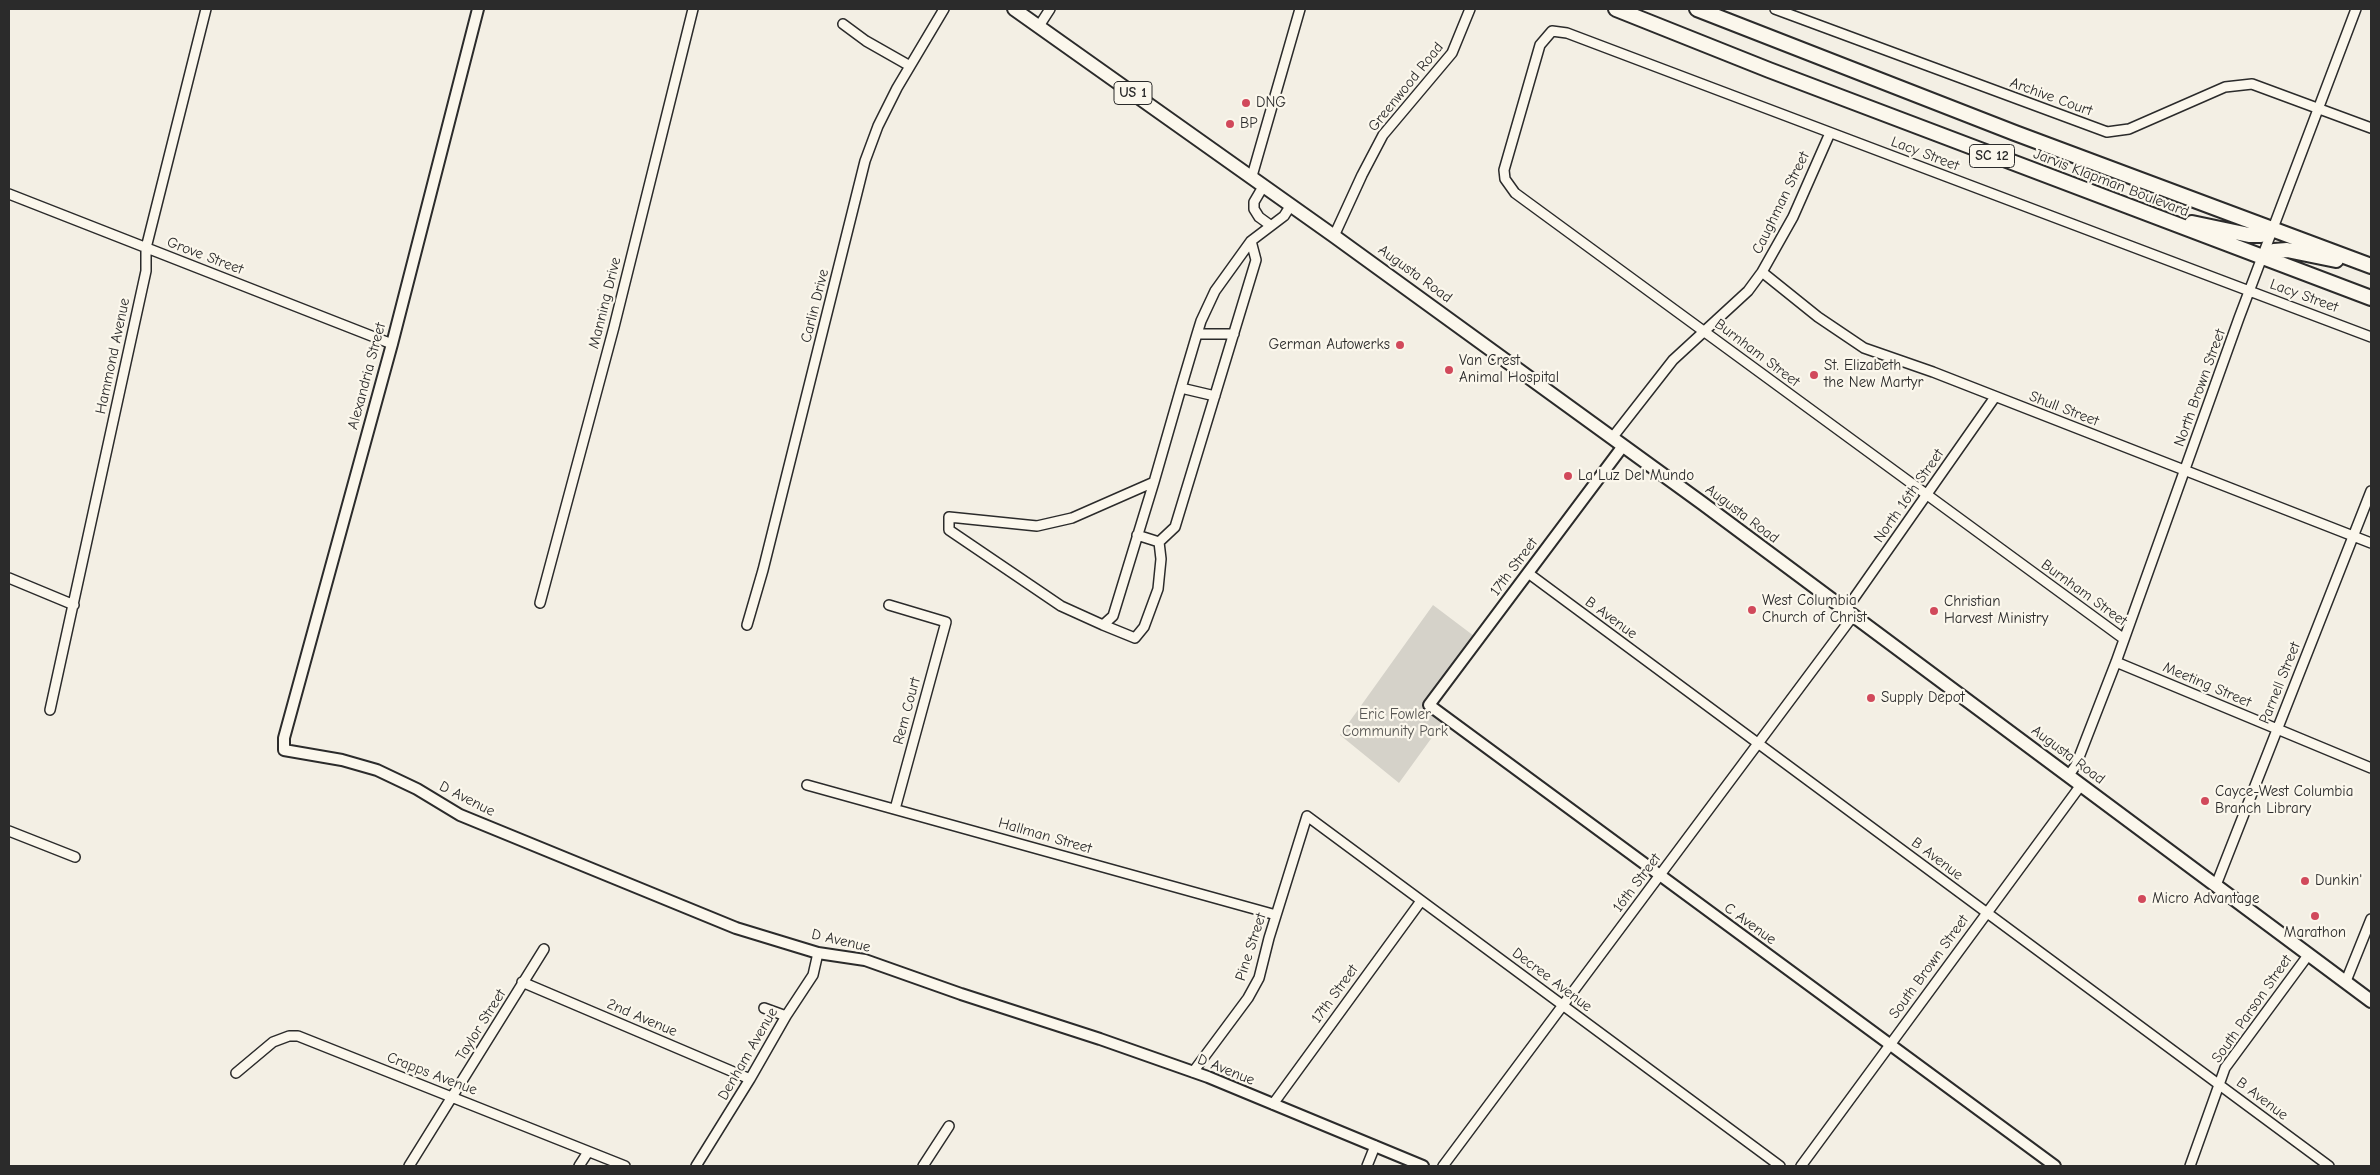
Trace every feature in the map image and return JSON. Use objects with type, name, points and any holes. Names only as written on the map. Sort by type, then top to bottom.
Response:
[{"type":"highway","name":"Jarvis Klapman Boulevard","points":[[1616,9],[1769,70],[2371,298]]},
{"type":"highway","name":"Jarvis Klapman Boulevard","points":[[1697,9],[1902,90],[2371,267]]},
{"type":"highway","points":[[2129,207],[2240,234],[2261,235],[2274,229]]},
{"type":"highway","points":[[2263,258],[2274,251],[2287,250],[2371,267]]},
{"type":"main road","name":"Augusta Road","points":[[1014,9],[1252,176],[1612,438],[2069,775],[2371,1002]]},
{"type":"street","name":"Hammond Avenue","points":[[50,710],[146,271],[146,248],[206,9]]},
{"type":"street","name":"Alexandria Street","points":[[284,750],[284,738],[392,344],[478,9]]},
{"type":"street","name":"Manning Drive","points":[[540,603],[614,327],[693,9]]},
{"type":"street","name":"Carlin Drive","points":[[747,625],[763,570],[866,161],[878,126],[910,66],[944,9]]},
{"type":"street","points":[[1039,26],[1050,9]]},
{"type":"street","points":[[1252,176],[1300,9]]},
{"type":"street","name":"Greenwood Road","points":[[1334,236],[1383,135],[1452,54],[1470,9]]},
{"type":"street","name":"Archive Court","points":[[1775,9],[2107,132],[2129,129],[2225,87],[2252,84],[2371,128]]},
{"type":"street","name":"North Brown Street","points":[[2069,775],[2076,765],[2116,662],[2250,291],[2356,9]]},
{"type":"street","points":[[843,24],[866,41],[910,66]]},
{"type":"street","name":"Lacy Street","points":[[1552,31],[1567,33],[1586,40],[2371,337]]},
{"type":"street","name":"Burnham Street","points":[[1552,31],[1540,45],[1506,161],[1504,170],[1509,187],[1926,495],[2124,638]]},
{"type":"street","name":"Caughman Street","points":[[1612,438],[1673,360],[1748,291],[1762,272],[1793,217],[1830,133]]},
{"type":"street","points":[[1264,185],[1254,202],[1254,208],[1259,217],[1270,226]]},
{"type":"street","name":"Grove Street","points":[[9,194],[392,344]]},
{"type":"street","points":[[1103,624],[1113,616],[1197,334],[1215,291],[1251,242],[1284,216],[1291,205]]},
{"type":"street","points":[[1159,542],[1175,527],[1256,260],[1251,242]]},
{"type":"street","name":"Shull Street","points":[[1762,272],[1855,344],[2371,543]]},
{"type":"street","points":[[1197,334],[1234,334]]},
{"type":"street","points":[[1181,388],[1215,396]]},
{"type":"street","name":"North 16th Street","points":[[1849,614],[1926,495],[1995,397]]},
{"type":"street","name":"17th Street","points":[[1429,705],[1622,446]]},
{"type":"street","points":[[1154,482],[1072,518],[1037,526],[949,517],[949,530],[1061,606],[1135,638],[1144,627],[1158,589],[1161,559],[1159,542]]},
{"type":"street","name":"Parnell Street","points":[[2216,885],[2371,491]]},
{"type":"street","points":[[1138,535],[1159,542]]},
{"type":"street","name":"B Avenue","points":[[1528,573],[2329,1166]]},
{"type":"street","points":[[9,578],[74,605]]},
{"type":"street","name":"Rem Court","points":[[889,605],[946,622],[895,809]]},
{"type":"street","name":"16th Street","points":[[1443,1166],[1759,743],[1849,614]]},
{"type":"street","name":"Meeting Street","points":[[2116,662],[2371,768]]},
{"type":"street","name":"C Avenue","points":[[1429,705],[2054,1166]]},
{"type":"street","name":"D Avenue","points":[[284,750],[342,760],[377,770],[417,789],[460,815],[736,928],[818,953],[865,960],[1192,1072],[1423,1166]]},
{"type":"street","name":"Hallman Street","points":[[806,784],[1276,915]]},
{"type":"street","name":"South Brown Street","points":[[1801,1166],[2081,785]]},
{"type":"street","name":"Pine Street","points":[[1192,1072],[1254,988],[1259,978],[1276,915],[1307,816]]},
{"type":"street","name":"Decree Avenue","points":[[1307,816],[1780,1166]]},
{"type":"street","points":[[9,831],[75,857]]},
{"type":"street","name":"17th Street","points":[[1273,1104],[1421,901]]},
{"type":"street","points":[[2346,982],[2371,919]]},
{"type":"street","name":"Taylor Street","points":[[409,1166],[544,949]]},
{"type":"street","name":"Denham Avenue","points":[[696,1166],[750,1079],[786,1016],[813,975],[818,953]]},
{"type":"street","name":"South Parson Street","points":[[2190,1166],[2225,1068],[2309,954]]},
{"type":"street","name":"2nd Avenue","points":[[522,982],[750,1079]]},
{"type":"street","points":[[764,1008],[786,1016]]},
{"type":"street","name":"Crapps Avenue","points":[[236,1073],[273,1042],[289,1036],[298,1036],[625,1166]]},
{"type":"street","points":[[924,1166],[949,1126]]},
{"type":"street","points":[[1367,1166],[1375,1146]]},
{"type":"street","points":[[579,1166],[588,1152]]},
{"type":"green space","name":"Eric Fowler Community Park","points":[[1433,605],[1478,639],[1429,705],[1446,718],[1399,783],[1340,735]]},
{"type":"place","name":"DNG","points":[[1246,103]]},
{"type":"place","name":"BP","points":[[1230,124]]},
{"type":"place","name":"German Autowerks","points":[[1400,345]]},
{"type":"place","name":"Van Crest Animal Hospital","points":[[1449,370]]},
{"type":"place","name":"St. Elizabeth the New Martyr","points":[[1814,375]]},
{"type":"place","name":"La Luz Del Mundo","points":[[1568,476]]},
{"type":"place","name":"West Columbia Church of Christ","points":[[1752,610]]},
{"type":"place","name":"Christian Harvest Ministry","points":[[1934,611]]},
{"type":"place","name":"Supply Depot","points":[[1871,698]]},
{"type":"place","name":"Cayce-West Columbia Branch Library","points":[[2205,801]]},
{"type":"place","name":"Dunkin'","points":[[2305,881]]},
{"type":"place","name":"Micro Advantage","points":[[2142,899]]},
{"type":"place","name":"Marathon","points":[[2315,916]]}]
